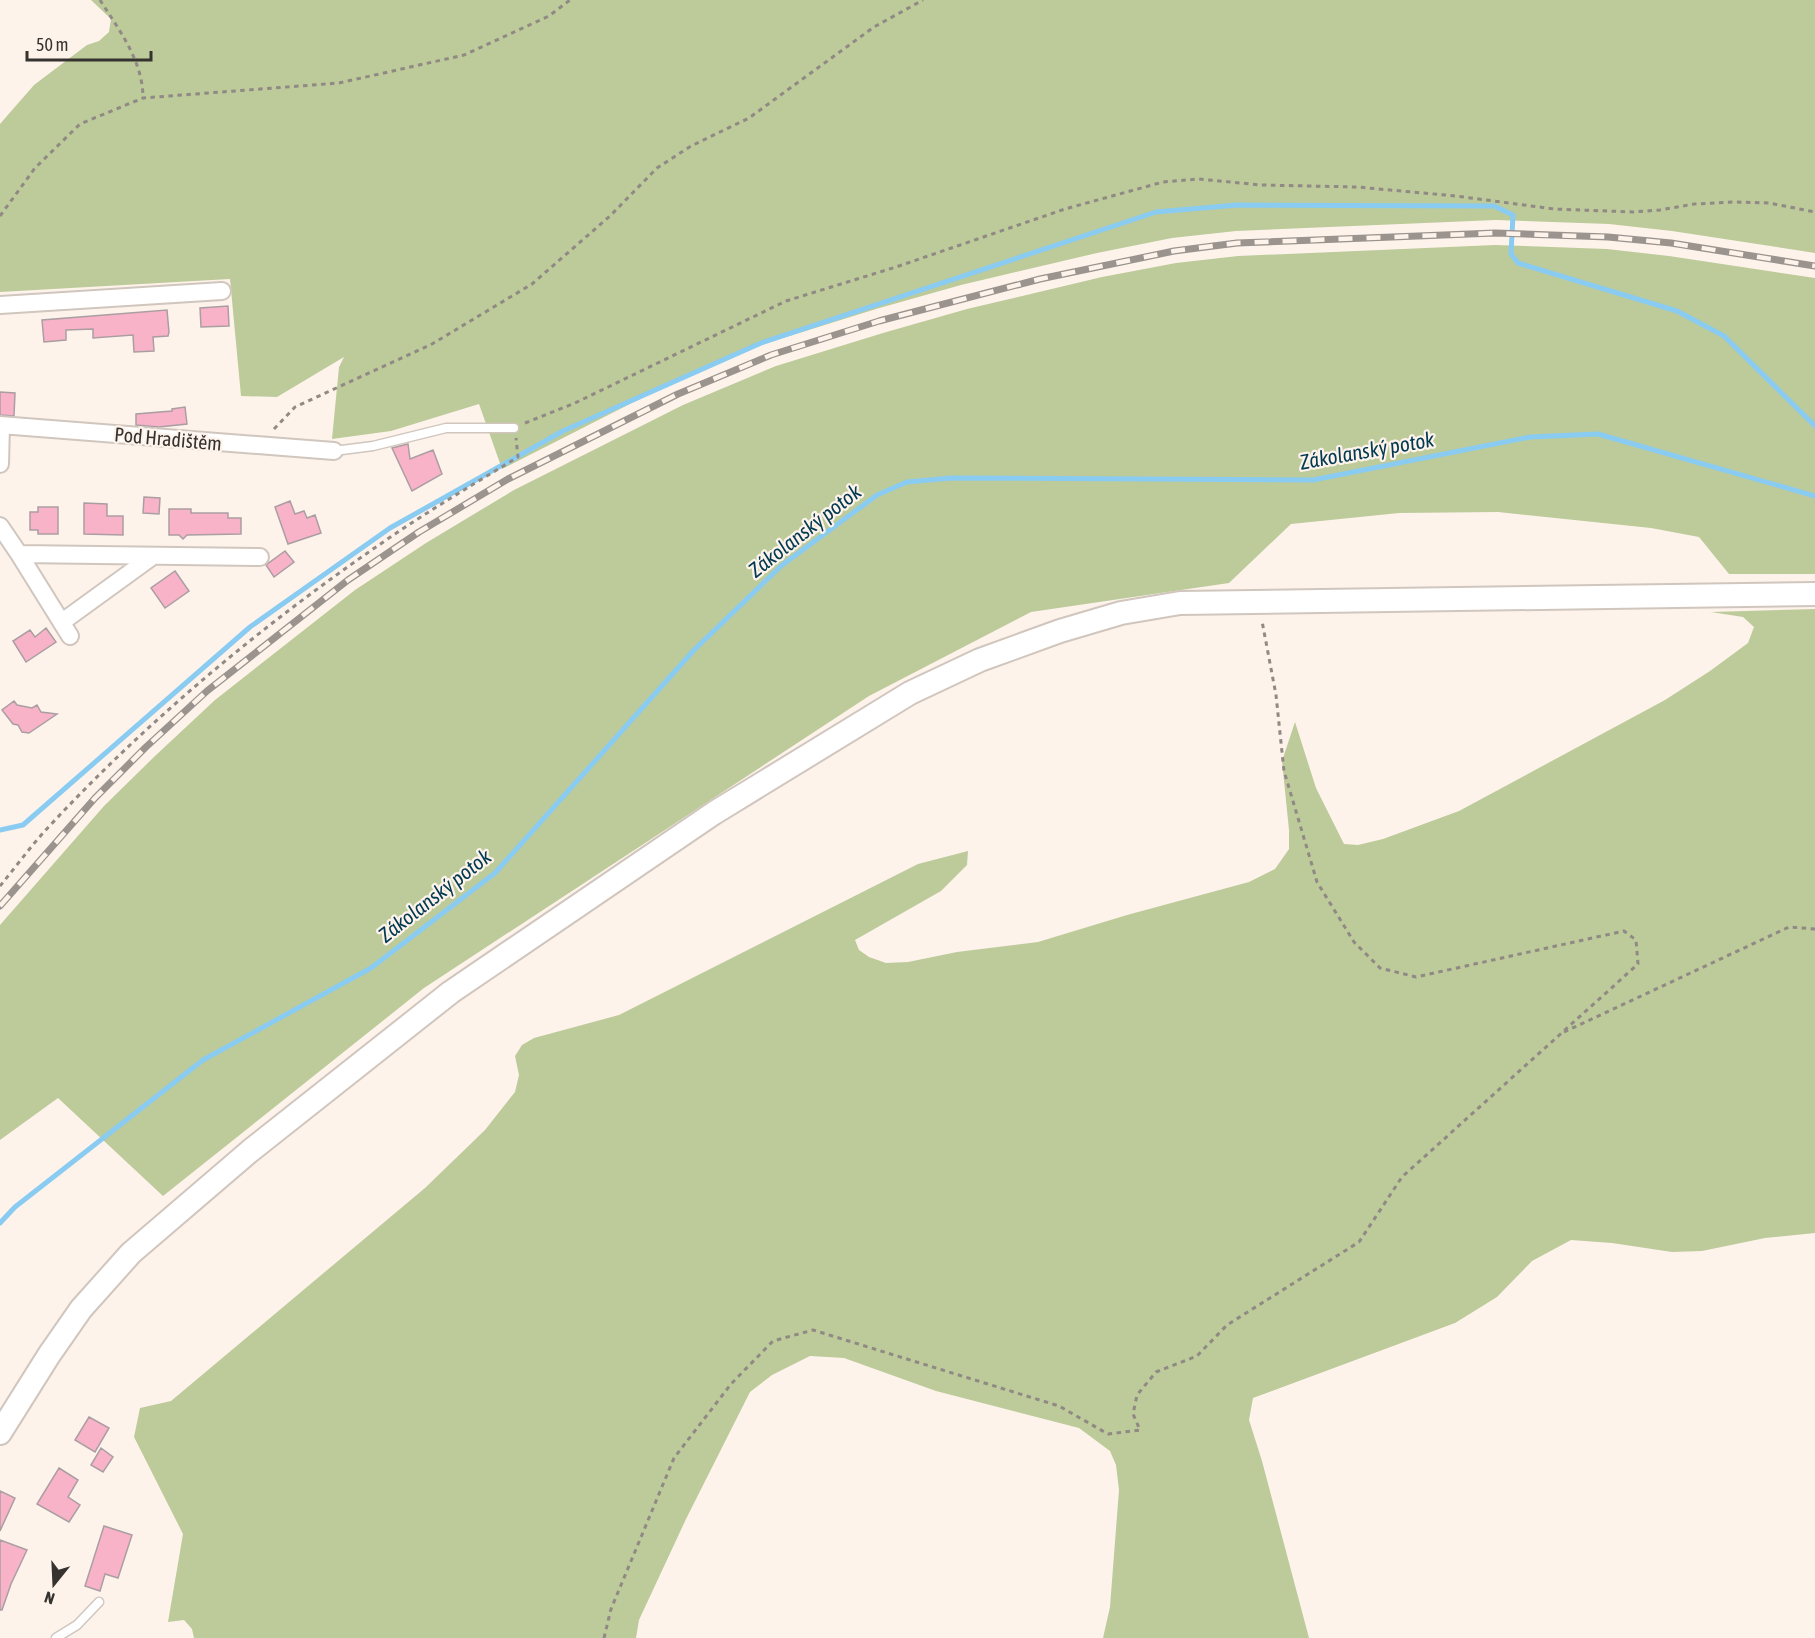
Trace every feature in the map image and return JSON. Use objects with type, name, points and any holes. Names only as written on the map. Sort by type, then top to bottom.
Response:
[{"type":"main road","points":[[0,1433],[81,1309],[130,1253],[250,1150],[451,992],[714,813],[910,693],[980,660],[1060,631],[1121,613],[1180,603],[1815,594]]},
{"type":"street","points":[[0,305],[222,291]]},
{"type":"street","name":"Pod Hradištěm","points":[[0,464],[0,425],[334,451]]},
{"type":"street","points":[[0,526],[66,629],[153,556]]},
{"type":"street","points":[[19,554],[260,557]]},
{"type":"lane","points":[[334,451],[373,446],[446,428],[514,428]]},
{"type":"lane","points":[[56,1638],[77,1625],[99,1602]]},
{"type":"path","points":[[100,0],[130,48],[143,82],[143,98]]},
{"type":"path","points":[[0,216],[35,168],[80,123],[143,98],[339,83],[464,56],[549,16],[570,0]]},
{"type":"path","points":[[269,435],[295,407],[432,344],[532,284],[610,216],[657,168],[692,146],[749,118],[874,27],[923,0]]},
{"type":"path","points":[[514,428],[575,403],[786,301],[896,267],[1065,208],[1163,182],[1199,179],[1261,185],[1357,187],[1456,196],[1554,209],[1633,212],[1694,204],[1734,202],[1769,203],[1815,212]]},
{"type":"path","points":[[0,886],[41,835],[113,760],[279,617],[395,534],[518,457],[516,445]]},
{"type":"path","points":[[604,1638],[611,1609],[674,1458],[731,1384],[773,1341],[813,1330],[1059,1406],[1108,1434],[1140,1430],[1133,1414],[1137,1395],[1156,1372],[1197,1356],[1227,1325],[1359,1242],[1402,1177],[1638,964],[1636,940],[1624,931],[1416,977],[1380,968],[1354,942],[1317,882],[1284,771],[1276,695],[1258,602]]},
{"type":"path","points":[[1561,1034],[1790,927],[1815,929]]},
{"type":"green space","points":[[91,0],[1815,0],[1815,253],[1672,231],[1609,224],[1496,220],[1236,231],[1172,238],[961,285],[767,343],[673,382],[502,469],[479,404],[391,431],[332,439],[339,367],[344,357],[277,397],[241,396],[230,279],[0,292],[0,124],[34,85],[87,45],[99,41],[109,32],[111,19]]},
{"type":"green space","points":[[1495,245],[1607,249],[1815,278],[1815,574],[1729,574],[1699,537],[1651,528],[1498,512],[1399,513],[1291,524],[1229,583],[1031,612],[869,696],[424,988],[163,1196],[58,1098],[0,1140],[0,925],[104,806],[215,700],[355,590],[426,543],[514,490],[683,405],[776,366],[967,309],[1102,277],[1176,263],[1238,256]]},
{"type":"green space","points":[[1815,609],[1815,1233],[1765,1238],[1702,1251],[1672,1252],[1612,1243],[1571,1240],[1532,1261],[1497,1297],[1455,1323],[1253,1398],[1249,1420],[1309,1638],[1103,1638],[1110,1607],[1119,1490],[1116,1465],[1110,1451],[1079,1428],[936,1391],[844,1358],[810,1356],[772,1375],[750,1392],[686,1519],[639,1620],[636,1638],[194,1638],[192,1629],[184,1620],[168,1622],[183,1534],[134,1437],[140,1408],[171,1401],[425,1188],[485,1130],[515,1092],[519,1075],[515,1056],[522,1045],[534,1038],[619,1015],[918,864],[968,851],[967,865],[941,891],[855,940],[859,950],[869,957],[886,963],[908,962],[957,952],[1038,942],[1249,882],[1275,869],[1289,849],[1282,761],[1295,722],[1316,788],[1344,844],[1358,845],[1383,839],[1459,811],[1665,700],[1748,643],[1754,627],[1743,617],[1711,612]]},
{"type":"building","points":[[228,306],[229,326],[201,327],[200,308]]},
{"type":"building","points":[[167,310],[168,336],[153,337],[154,351],[134,352],[133,335],[93,338],[93,329],[66,330],[66,340],[44,342],[42,320]]},
{"type":"building","points":[[0,392],[15,393],[14,416],[0,415]]},
{"type":"building","points":[[185,407],[187,424],[159,427],[136,425],[136,414],[172,411],[172,409]]},
{"type":"building","points":[[408,444],[410,459],[433,450],[442,474],[412,491],[392,448]]},
{"type":"building","points":[[144,497],[160,498],[159,514],[143,513]]},
{"type":"building","points":[[290,501],[295,514],[304,511],[307,518],[315,515],[321,533],[288,544],[275,507]]},
{"type":"building","points":[[84,503],[107,504],[107,516],[123,516],[123,535],[84,534]]},
{"type":"building","points":[[38,507],[58,507],[58,534],[38,534],[38,530],[30,530],[30,512],[38,512]]},
{"type":"building","points":[[169,509],[191,509],[191,513],[228,513],[228,518],[241,518],[241,534],[187,535],[183,539],[179,535],[169,535]]},
{"type":"building","points":[[285,551],[294,562],[274,577],[266,565]]},
{"type":"building","points":[[175,571],[189,591],[165,608],[151,588]]},
{"type":"building","points":[[46,628],[56,642],[26,662],[13,641],[30,630],[35,637]]},
{"type":"building","points":[[14,701],[17,705],[32,708],[37,705],[41,712],[57,714],[29,733],[22,732],[2,710]]},
{"type":"building","points":[[89,1417],[109,1428],[95,1452],[75,1440]]},
{"type":"building","points":[[101,1448],[113,1457],[103,1472],[91,1465]]},
{"type":"building","points":[[59,1468],[78,1480],[68,1497],[80,1505],[69,1522],[37,1504]]},
{"type":"building","points":[[0,1491],[15,1498],[0,1531]]},
{"type":"building","points":[[104,1526],[132,1535],[118,1578],[105,1574],[100,1591],[85,1586]]},
{"type":"building","points":[[0,1540],[27,1550],[2,1610],[0,1610]]},
{"type":"waterway","points":[[0,830],[23,825],[250,627],[390,528],[563,431],[761,343],[1156,212],[1237,205],[1494,206],[1513,215],[1511,254],[1518,263],[1677,311],[1724,336],[1815,426]]},
{"type":"waterway","name":"Zákolanský potok","points":[[0,1223],[15,1207],[203,1060],[371,968],[495,873],[694,650],[781,566],[877,495],[907,482],[951,478],[1313,480],[1530,437],[1598,434],[1815,496]]},
{"type":"railway","points":[[0,906],[95,798],[146,747],[207,691],[348,580],[419,532],[508,479],[678,394],[771,355],[879,321],[1040,279],[1174,251],[1237,243],[1495,233],[1608,237],[1671,243],[1815,266]]}]
